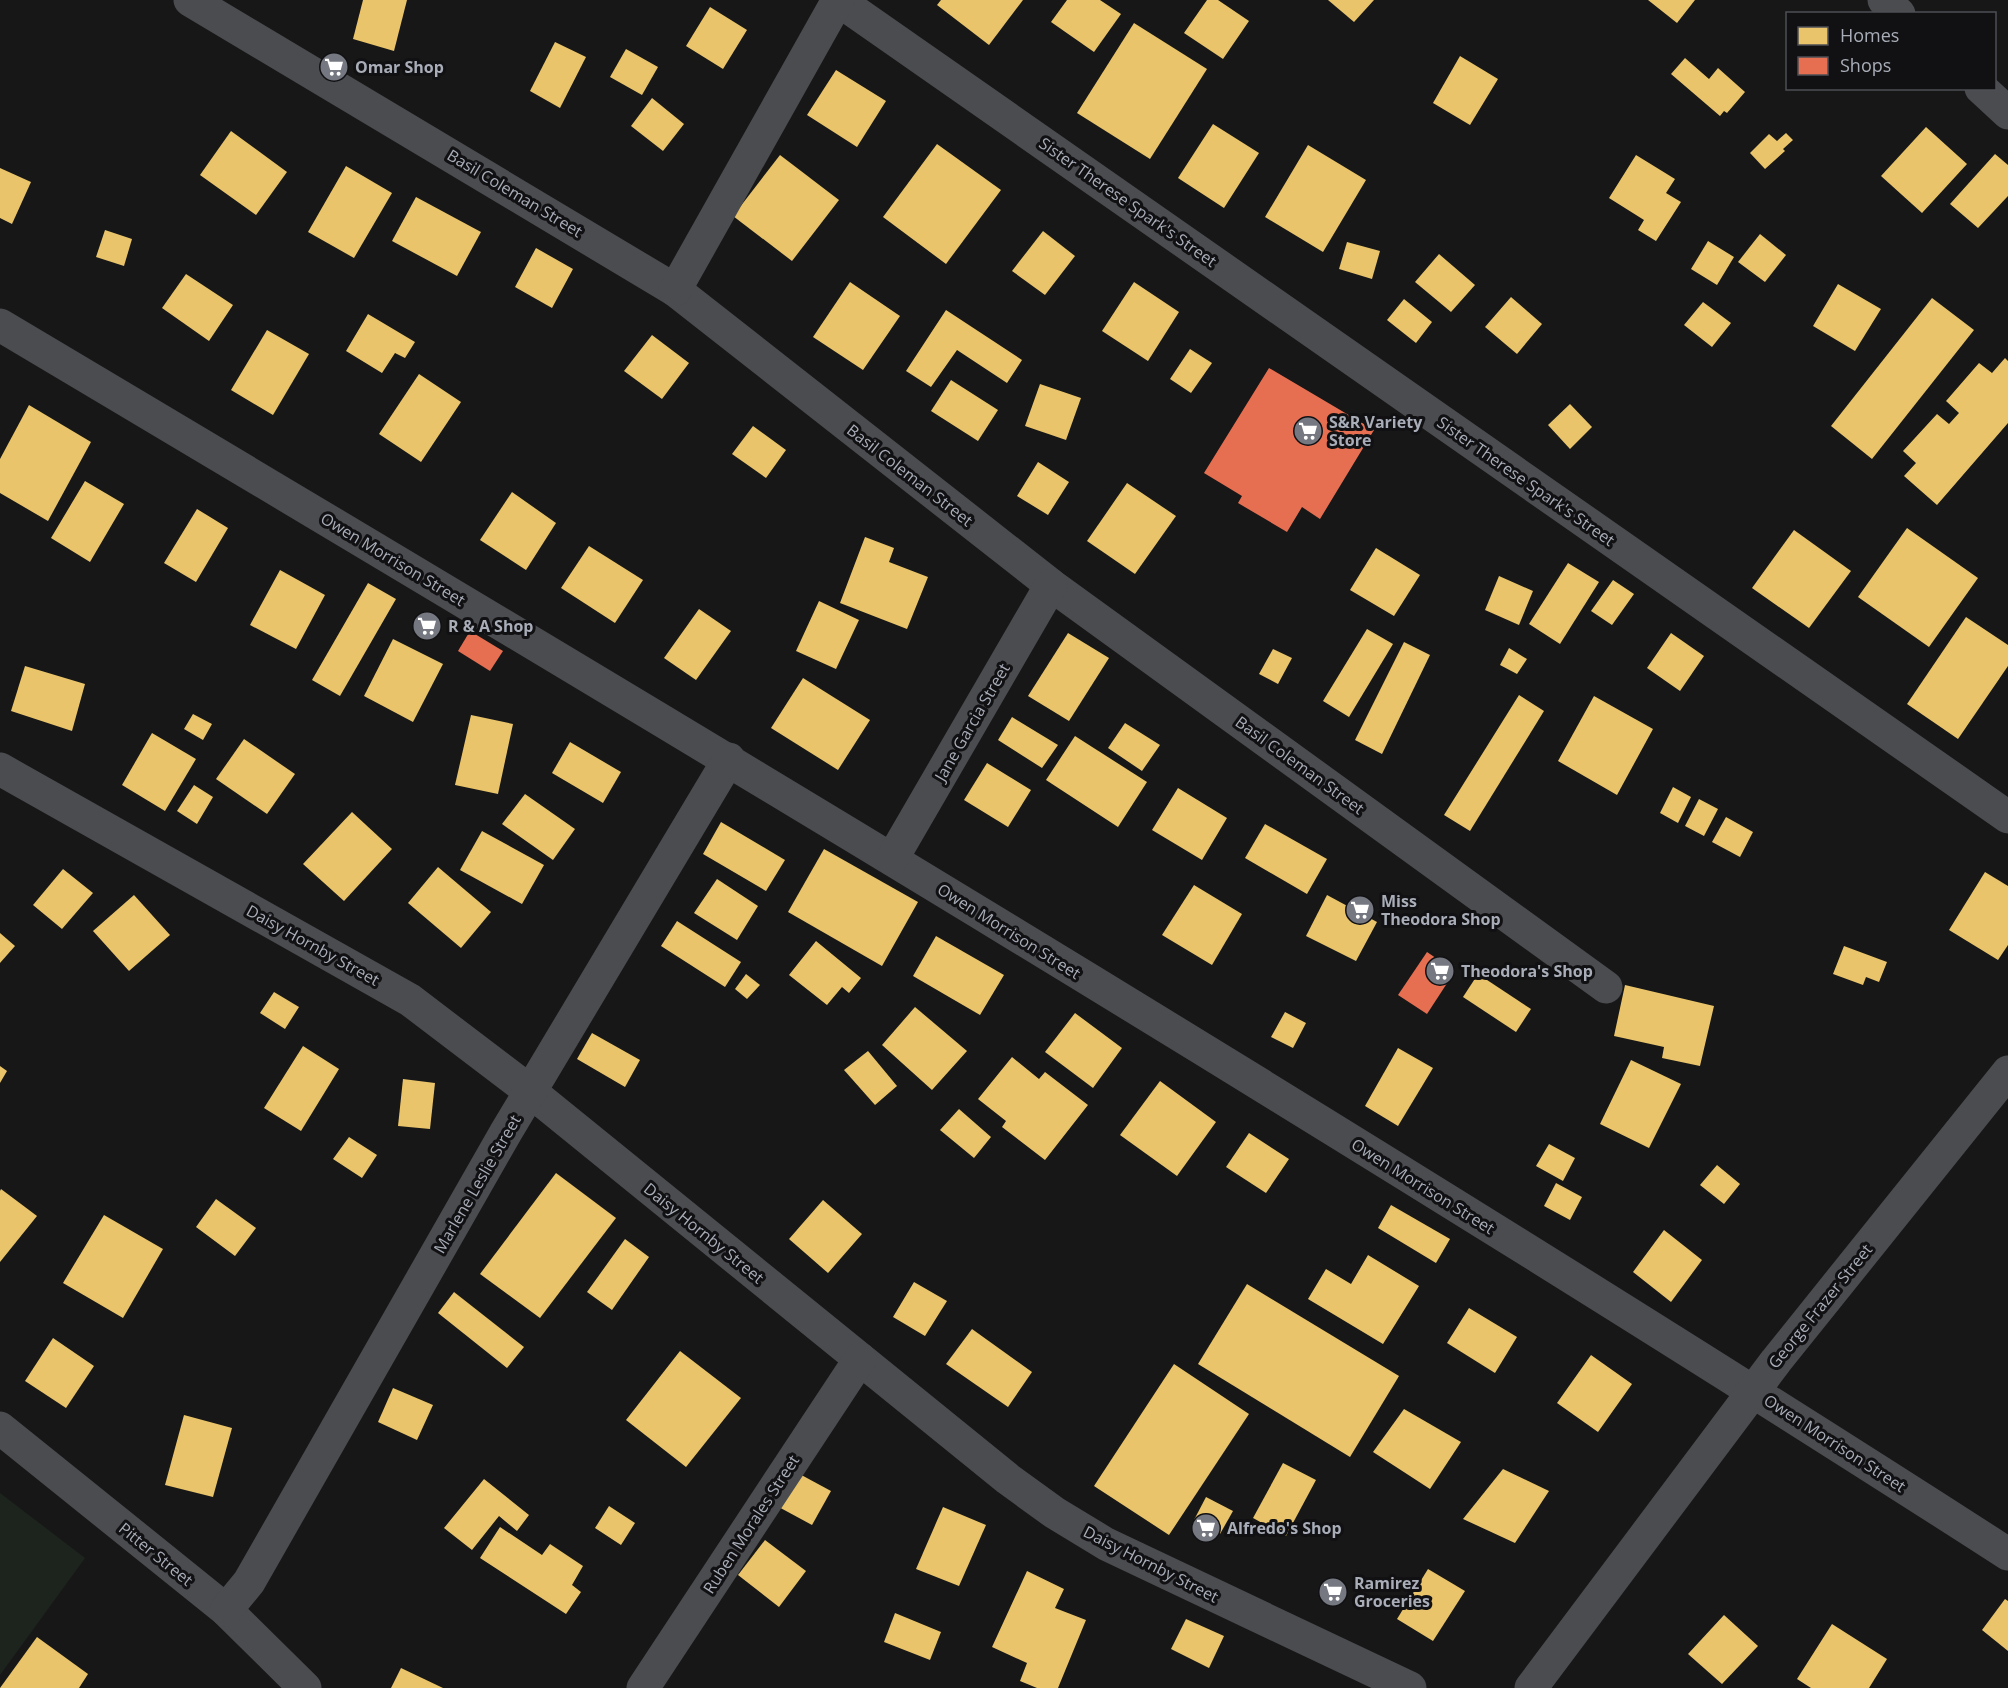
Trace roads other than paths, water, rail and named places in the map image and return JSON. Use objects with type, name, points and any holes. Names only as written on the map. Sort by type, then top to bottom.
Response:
[{"type":"street","name":"Basil Coleman Street","points":[[190,0],[675,290],[1051,585],[1606,987]]},
{"type":"street","points":[[675,290],[838,0]]},
{"type":"street","name":"Sister Therese Spark's Street","points":[[838,0],[2008,817]]},
{"type":"street","points":[[1884,0],[1897,12]]},
{"type":"street","points":[[1984,90],[2008,113]]},
{"type":"street","name":"Owen Morrison Street","points":[[0,325],[729,759],[1753,1390],[2008,1554]]},
{"type":"street","name":"Jane Garcia Street","points":[[892,859],[1051,585]]},
{"type":"street","name":"Marlene Leslie Street","points":[[226,1610],[249,1582],[531,1092],[729,759]]},
{"type":"street","name":"Daisy Hornby Street","points":[[0,769],[410,1000],[531,1092],[1008,1479],[1054,1513],[1106,1544],[1410,1688]]},
{"type":"street","name":"George Frazer Street","points":[[1531,1688],[1753,1390],[2008,1072]]},
{"type":"street","name":"Ruben Morales Street","points":[[643,1688],[860,1359]]},
{"type":"street","name":"Pitter Street","points":[[0,1428],[226,1610],[305,1688]]},
{"type":"place","name":"Omar Shop","points":[[334,67]]},
{"type":"place","name":"S&R Variety Store","points":[[1308,431]]},
{"type":"place","name":"R & A Shop","points":[[427,626]]},
{"type":"place","name":"Miss Theodora Shop","points":[[1360,910]]},
{"type":"place","name":"Theodora's Shop","points":[[1440,971]]},
{"type":"place","name":"Alfredo's Shop","points":[[1206,1528]]},
{"type":"place","name":"Ramirez Groceries","points":[[1333,1592]]}]
